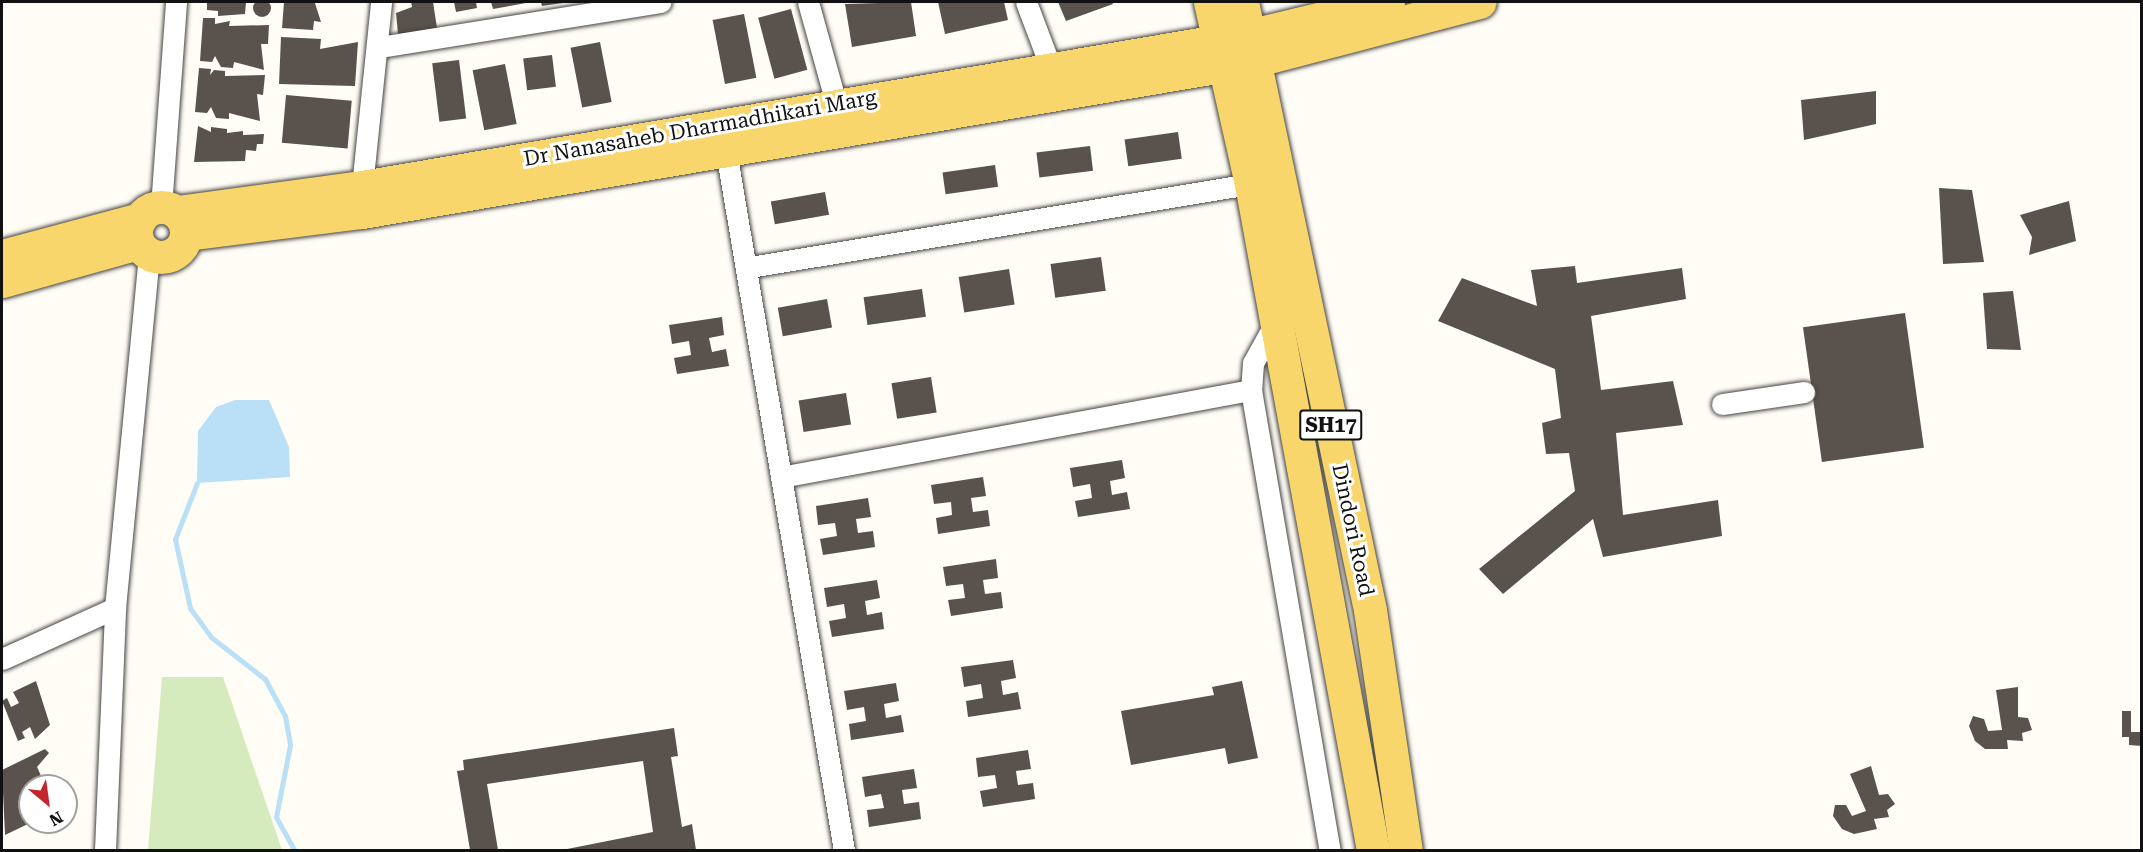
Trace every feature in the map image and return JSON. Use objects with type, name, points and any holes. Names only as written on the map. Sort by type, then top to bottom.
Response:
[{"type":"main road","points":[[1210,2],[1240,50]]},
{"type":"main road","name":"Dindori Road","points":[[1242,2],[1240,50],[1267,181],[1311,314],[1370,610],[1406,850]]},
{"type":"main road","points":[[1240,50],[1388,2]]},
{"type":"main road","points":[[1240,50],[1480,2]]},
{"type":"main road","name":"Dr Nanasaheb Dharmadhikari Marg","points":[[2,256],[158,228],[362,187],[723,135],[1240,50]]},
{"type":"main road","name":"Dr Nanasaheb Dharmadhikari Marg","points":[[2,280],[158,228],[362,212],[723,135],[836,104],[1051,68],[1240,50]]},
{"type":"main road","points":[[1267,181],[1274,325],[1340,650],[1373,850]]},
{"type":"street","points":[[105,850],[115,608],[158,228],[176,2]]},
{"type":"street","points":[[362,187],[380,48],[381,2]]},
{"type":"street","points":[[380,48],[609,6],[660,2]]},
{"type":"street","points":[[808,2],[836,104]]},
{"type":"street","points":[[1026,2],[1051,68]]},
{"type":"street","points":[[723,135],[750,267],[781,477],[844,850]]},
{"type":"street","points":[[750,267],[1267,181]]},
{"type":"street","points":[[1311,314],[1274,325],[1253,363],[1251,390],[1330,850]]},
{"type":"street","points":[[781,477],[1251,390]]},
{"type":"street","points":[[1722,404],[1804,392]]},
{"type":"street","points":[[2,659],[115,608]]},
{"type":"green space","points":[[162,677],[223,677],[282,850],[148,850]]},
{"type":"water","points":[[235,400],[269,400],[289,447],[290,477],[197,483],[198,431],[216,407]]},
{"type":"building","points":[[262,-1],[268,2],[271,8],[268,14],[262,17],[256,14],[253,8],[256,2]]},
{"type":"building","points":[[207,2],[246,2],[245,14],[218,16],[218,11],[207,10]]},
{"type":"building","points":[[284,2],[315,3],[321,22],[314,21],[313,30],[282,28]]},
{"type":"building","points":[[411,2],[433,2],[437,28],[398,34],[396,13],[412,7]]},
{"type":"building","points":[[454,2],[476,2],[477,8],[456,12]]},
{"type":"building","points":[[491,2],[526,2],[526,3],[493,9]]},
{"type":"building","points":[[541,2],[563,2],[563,3],[542,6]]},
{"type":"building","points":[[911,2],[916,36],[852,47],[845,4]]},
{"type":"building","points":[[938,2],[1004,2],[1008,20],[945,34]]},
{"type":"building","points":[[1058,2],[1112,2],[1113,4],[1066,21]]},
{"type":"building","points":[[791,9],[807,70],[774,79],[758,18]]},
{"type":"building","points":[[744,14],[756,78],[725,84],[713,20]]},
{"type":"building","points":[[203,18],[215,18],[215,24],[230,21],[229,26],[269,25],[268,44],[261,44],[264,70],[234,62],[233,68],[221,67],[215,56],[212,62],[200,61]]},
{"type":"building","points":[[281,37],[321,39],[320,49],[358,42],[355,86],[279,84]]},
{"type":"building","points":[[600,42],[612,102],[582,108],[571,48]]},
{"type":"building","points":[[552,55],[556,87],[527,90],[523,59]]},
{"type":"building","points":[[459,60],[466,119],[439,122],[432,63]]},
{"type":"building","points":[[505,64],[517,124],[484,130],[473,70]]},
{"type":"building","points":[[199,68],[211,69],[210,75],[214,70],[225,71],[225,76],[265,75],[263,95],[257,94],[260,121],[229,113],[229,119],[216,118],[211,107],[207,113],[195,112]]},
{"type":"building","points":[[1876,91],[1876,124],[1804,140],[1801,100]]},
{"type":"building","points":[[286,95],[352,101],[348,149],[282,143]]},
{"type":"building","points":[[198,126],[211,132],[211,127],[227,129],[227,133],[243,131],[243,135],[264,134],[263,144],[257,144],[256,151],[246,150],[245,161],[194,162]]},
{"type":"building","points":[[1178,132],[1182,159],[1128,166],[1125,140]]},
{"type":"building","points":[[1090,146],[1093,171],[1039,177],[1036,153]]},
{"type":"building","points":[[995,165],[998,187],[946,194],[943,172]]},
{"type":"building","points":[[1939,188],[1972,190],[1984,262],[1943,264]]},
{"type":"building","points":[[825,192],[829,215],[775,224],[771,202]]},
{"type":"building","points":[[2069,201],[2076,241],[2029,255],[2032,237],[2020,215]]},
{"type":"building","points":[[1101,257],[1106,291],[1055,298],[1050,264]]},
{"type":"building","points":[[1575,266],[1577,283],[1682,268],[1686,299],[1591,316],[1601,390],[1673,381],[1683,425],[1616,433],[1623,515],[1718,500],[1722,536],[1603,557],[1593,519],[1503,594],[1479,569],[1575,491],[1569,453],[1546,454],[1542,423],[1561,418],[1555,369],[1438,321],[1462,278],[1537,306],[1531,270]]},
{"type":"building","points":[[1009,269],[1015,305],[964,313],[959,277]]},
{"type":"building","points":[[922,289],[926,317],[867,325],[864,297]]},
{"type":"building","points":[[2013,291],[2021,350],[1987,349],[1983,293]]},
{"type":"building","points":[[827,299],[832,328],[783,336],[778,308]]},
{"type":"building","points":[[1905,313],[1924,448],[1822,462],[1803,327]]},
{"type":"building","points":[[722,317],[724,335],[709,338],[712,352],[726,349],[729,366],[677,374],[674,358],[691,355],[689,341],[672,344],[669,325]]},
{"type":"building","points":[[931,377],[937,413],[897,419],[891,383]]},
{"type":"building","points":[[846,393],[851,425],[804,432],[799,401]]},
{"type":"building","points":[[1122,460],[1125,478],[1110,481],[1112,495],[1127,492],[1130,509],[1078,517],[1075,501],[1092,498],[1090,484],[1073,487],[1070,468]]},
{"type":"building","points":[[983,477],[986,496],[971,498],[973,512],[988,510],[990,526],[938,534],[936,518],[952,515],[951,502],[934,504],[931,485]]},
{"type":"building","points":[[868,498],[871,517],[856,519],[858,533],[873,531],[875,547],[823,555],[820,539],[837,536],[835,523],[818,525],[816,506]]},
{"type":"building","points":[[996,559],[998,578],[983,580],[985,594],[1001,592],[1003,608],[951,616],[948,600],[965,598],[963,584],[946,586],[943,567]]},
{"type":"building","points":[[877,580],[880,598],[865,601],[867,615],[882,612],[884,629],[832,637],[829,621],[846,618],[844,604],[827,607],[824,588]]},
{"type":"building","points":[[1013,660],[1016,678],[1001,681],[1003,695],[1018,692],[1021,709],[968,717],[966,701],[983,698],[981,684],[964,687],[961,667]]},
{"type":"building","points":[[36,681],[50,725],[35,739],[30,727],[22,732],[25,738],[18,741],[2,701],[7,698],[11,707],[19,703],[13,692]]},
{"type":"building","points":[[1242,681],[1258,758],[1228,764],[1225,748],[1131,765],[1121,711],[1214,695],[1212,687]]},
{"type":"building","points":[[896,683],[899,701],[884,704],[886,718],[901,715],[904,732],[851,740],[849,724],[866,721],[864,707],[847,710],[844,691]]},
{"type":"building","points":[[2018,687],[2018,717],[2028,718],[2032,730],[2022,733],[2023,741],[2007,740],[2008,749],[1985,749],[1975,741],[1969,726],[1973,716],[1984,719],[1988,731],[2002,730],[1996,690]]},
{"type":"building","points":[[2122,711],[2131,711],[2131,732],[2142,732],[2142,746],[2129,745],[2129,737],[2122,737]]},
{"type":"building","points":[[674,728],[678,756],[671,757],[682,827],[692,824],[696,850],[562,850],[653,832],[643,761],[487,784],[498,850],[470,850],[457,771],[464,770],[463,760]]},
{"type":"building","points":[[45,749],[49,753],[37,767],[40,774],[18,774],[18,829],[5,835],[2,770]]},
{"type":"building","points":[[1028,750],[1031,769],[1016,771],[1018,785],[1033,783],[1035,799],[983,807],[980,791],[997,788],[995,775],[978,777],[976,758]]},
{"type":"building","points":[[1871,766],[1879,795],[1888,794],[1895,804],[1887,810],[1889,817],[1874,819],[1877,829],[1854,834],[1842,829],[1833,816],[1835,805],[1846,805],[1852,816],[1866,811],[1850,774]]},
{"type":"building","points":[[914,769],[917,788],[902,790],[904,804],[919,802],[921,819],[869,827],[867,810],[884,808],[881,794],[865,797],[862,777]]},
{"type":"waterway","points":[[197,483],[175,539],[190,608],[211,637],[265,679],[285,716],[290,745],[276,817],[294,850]]}]
